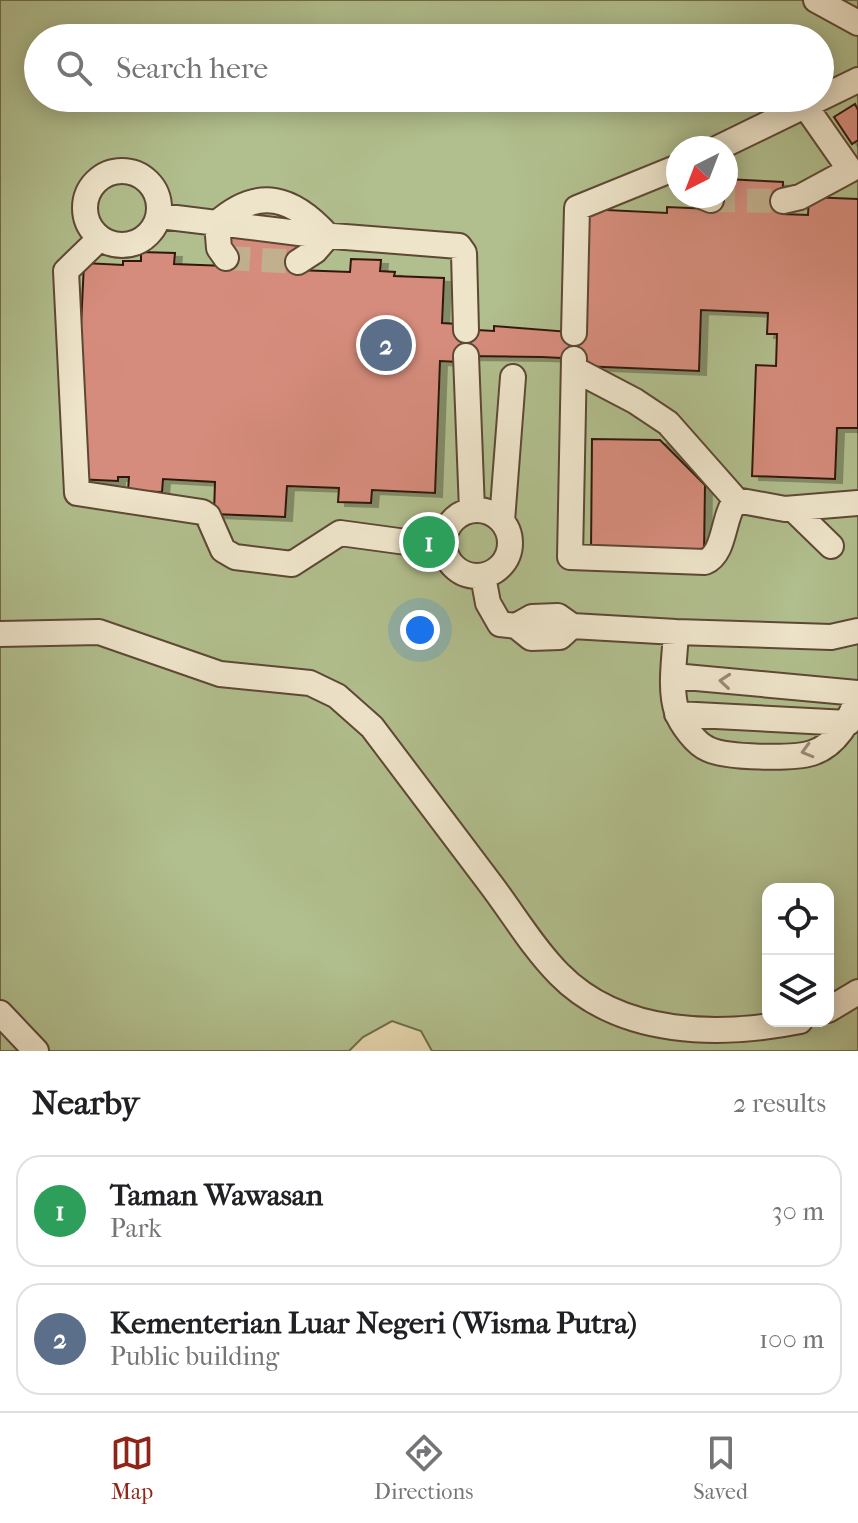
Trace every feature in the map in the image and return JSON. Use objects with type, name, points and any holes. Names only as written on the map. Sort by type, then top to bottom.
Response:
[{"type":"lane","points":[[816,0],[858,23]]},
{"type":"lane","points":[[834,92],[858,80]]},
{"type":"lane","points":[[738,139],[795,112]]},
{"type":"lane","points":[[783,201],[800,197],[855,170],[810,112]]},
{"type":"lane","points":[[119,170],[142,175],[157,193],[160,216],[152,233],[136,244],[117,246],[99,239],[86,220],[85,197],[98,178],[119,170]]},
{"type":"lane","points":[[574,333],[577,208],[666,172]]},
{"type":"lane","points":[[160,216],[328,236],[459,246],[464,253],[466,330]]},
{"type":"lane","points":[[217,223],[219,248],[226,258]]},
{"type":"lane","points":[[298,262],[308,257],[328,236]]},
{"type":"lane","points":[[99,239],[66,271],[77,493],[202,512],[208,516],[223,550],[235,557],[292,564],[340,533],[443,547]]},
{"type":"lane","points":[[466,356],[472,510]]},
{"type":"lane","points":[[736,500],[727,511],[717,552],[705,562],[570,557],[574,364],[668,423],[736,500],[793,509],[858,503]]},
{"type":"lane","points":[[502,521],[513,377]]},
{"type":"lane","points":[[793,509],[831,546]]},
{"type":"lane","points":[[472,510],[489,511],[502,521],[510,537],[509,554],[499,569],[483,576],[465,574],[450,564],[443,547],[446,530],[456,516],[472,510]]},
{"type":"lane","points":[[483,576],[492,616],[500,624],[516,626],[532,617],[558,616],[572,626],[676,632],[831,637],[858,631]]},
{"type":"lane","points":[[0,634],[99,632],[220,674],[310,683],[337,696],[372,727],[560,975],[603,1005],[637,1019],[728,1032],[762,1027]]},
{"type":"lane","points":[[674,676],[858,696],[848,723],[813,752],[774,758],[708,749],[690,733],[677,714],[674,676],[676,632]]},
{"type":"lane","points":[[677,714],[848,723]]},
{"type":"lane","points":[[834,1006],[858,992]]},
{"type":"lane","points":[[0,1013],[36,1051]]},
{"type":"green space","points":[[0,0],[858,0],[858,1051],[432,1051],[421,1031],[392,1021],[363,1037],[349,1051],[0,1051]]},
{"type":"building","points":[[855,104],[858,110],[858,140],[852,144],[834,117]]},
{"type":"building","points":[[738,180],[783,182],[782,214],[808,215],[809,197],[858,199],[858,428],[837,428],[835,479],[752,476],[756,365],[776,366],[777,334],[767,334],[768,313],[701,310],[699,371],[581,366],[581,359],[542,357],[459,356],[459,362],[440,361],[435,493],[372,490],[371,503],[338,502],[339,488],[287,486],[285,517],[214,514],[215,482],[163,479],[162,492],[128,491],[129,477],[118,477],[118,481],[75,479],[72,326],[81,326],[84,263],[123,265],[123,261],[141,261],[141,252],[175,253],[174,264],[226,266],[227,237],[299,240],[297,270],[350,272],[351,259],[381,260],[380,271],[395,272],[394,276],[444,278],[442,323],[458,324],[459,329],[494,331],[494,326],[582,333],[586,209],[667,213],[667,208],[738,208]]},
{"type":"building","points":[[592,439],[660,440],[705,485],[704,554],[591,552]]},
{"type":"tunnel","points":[[738,200],[783,201]]},
{"type":"tunnel","points":[[226,258],[298,262]]},
{"type":"place","name":"Kementerian Luar Negeri (Wisma Putra)","points":[[386,345]]},
{"type":"place","name":"Taman Wawasan","points":[[429,542]]}]
